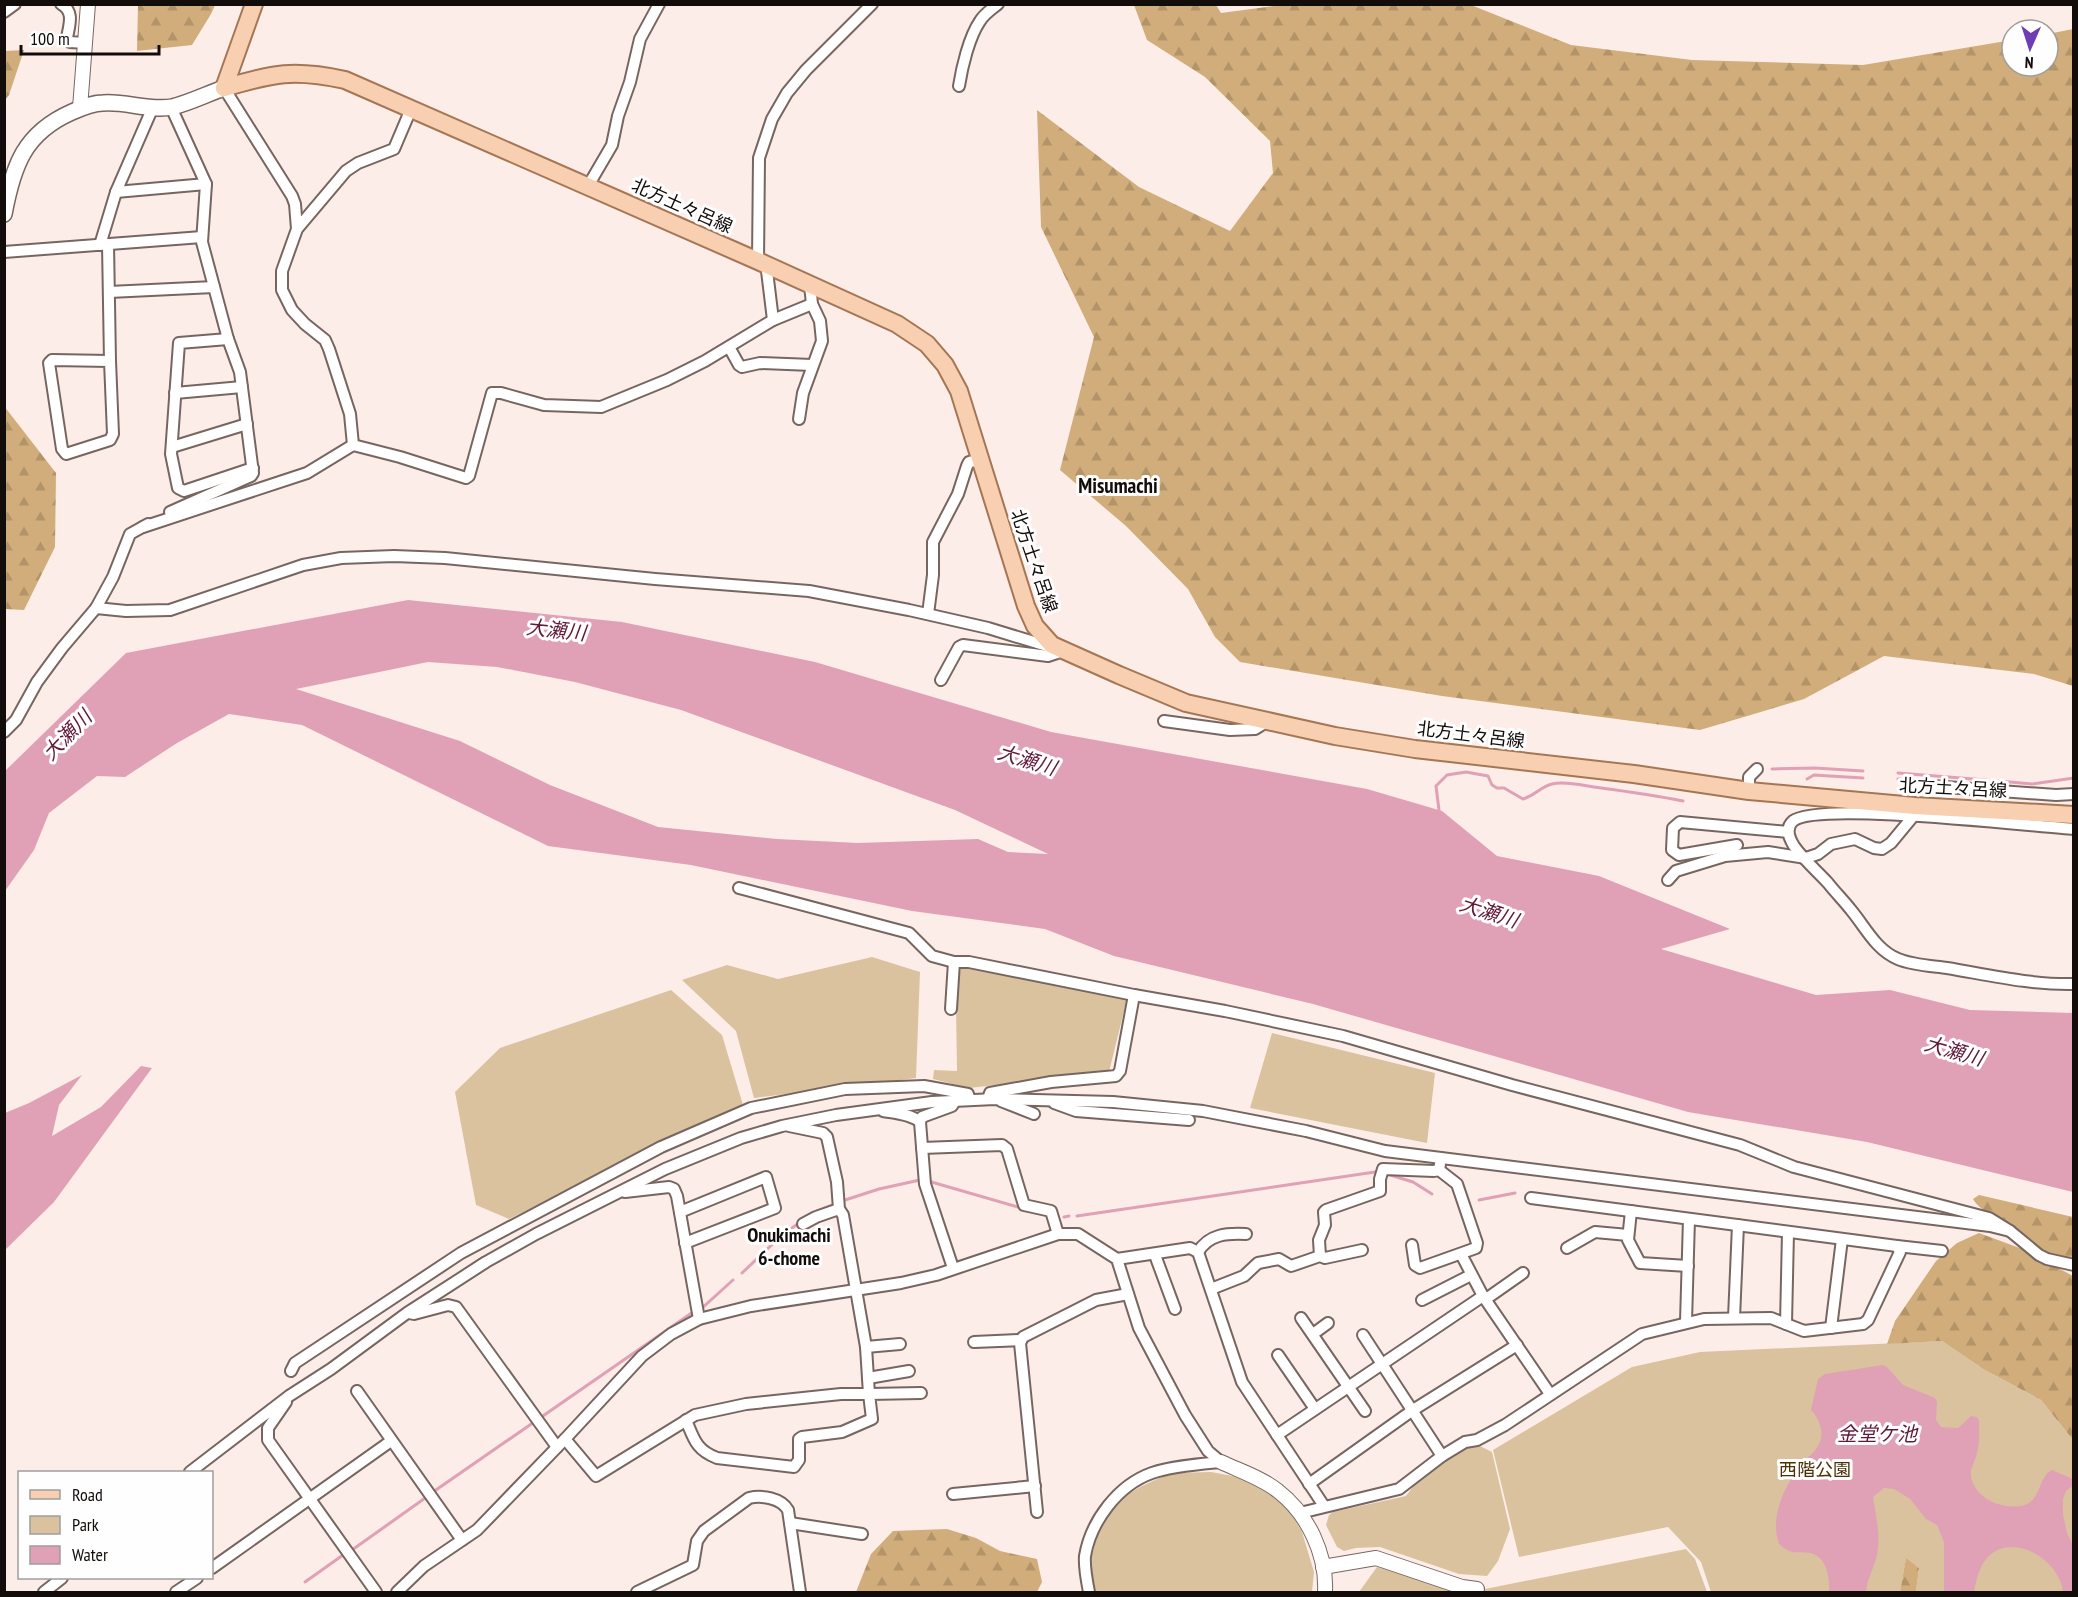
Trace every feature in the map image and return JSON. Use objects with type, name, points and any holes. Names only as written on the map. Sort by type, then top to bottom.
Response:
[{"type":"main road","points":[[4,214],[10,181],[21,156],[41,130],[62,116],[80,108],[102,103],[171,107],[224,88],[254,4]]},
{"type":"main road","name":"北方土々呂線","points":[[224,88],[266,75],[287,73],[309,73],[345,80],[764,263],[897,324],[927,345],[945,365],[959,391],[1026,606],[1035,626],[1058,648],[1186,703],[1266,722],[1416,749],[1634,774],[1749,792],[1917,811],[2073,815]]},
{"type":"street","points":[[4,12],[15,4]]},
{"type":"street","points":[[61,4],[70,12],[68,38],[70,42],[85,43]]},
{"type":"street","points":[[80,108],[88,4]]},
{"type":"street","points":[[588,186],[612,145],[640,39],[659,4]]},
{"type":"street","points":[[773,320],[764,263],[759,158],[772,120],[788,93],[806,70],[872,4]]},
{"type":"street","points":[[959,86],[976,28],[981,19],[998,4]]},
{"type":"street","points":[[224,88],[292,196],[297,229]]},
{"type":"street","points":[[110,361],[52,360],[49,363],[62,449],[66,454],[110,440],[113,434],[109,292],[104,244],[116,192],[153,106]]},
{"type":"street","points":[[4,732],[16,720],[37,682],[62,648],[96,608],[130,534],[164,514],[254,473],[240,372],[228,339],[202,237],[206,184],[171,107]]},
{"type":"street","points":[[353,445],[350,414],[325,340],[292,310],[282,290],[282,271],[297,229],[353,165],[394,149],[411,109]]},
{"type":"street","points":[[116,192],[206,184]]},
{"type":"street","points":[[4,252],[202,237]]},
{"type":"street","points":[[799,419],[803,393],[822,341],[822,331],[812,304],[810,285]]},
{"type":"street","points":[[109,292],[214,287]]},
{"type":"street","points":[[143,527],[307,473],[353,445],[466,478],[469,476],[492,393],[501,393],[544,405],[601,407],[667,380],[729,347],[773,320],[812,304]]},
{"type":"street","points":[[228,339],[179,343],[171,454],[178,488],[184,491],[253,468]]},
{"type":"street","points":[[729,347],[742,367],[760,363],[812,365]]},
{"type":"street","points":[[175,393],[242,387]]},
{"type":"street","points":[[172,447],[247,424]]},
{"type":"street","points":[[928,614],[935,536],[957,494],[969,462],[981,460]]},
{"type":"street","points":[[96,608],[126,611],[170,610],[303,565],[340,558],[382,556],[492,562],[655,579],[809,591],[928,614],[1058,648]]},
{"type":"street","points":[[941,680],[959,647],[963,645],[1048,656],[1058,648]]},
{"type":"street","points":[[1164,721],[1230,730],[1255,729],[1266,722]]},
{"type":"street","points":[[1749,792],[1749,777],[1757,769]]},
{"type":"street","points":[[1919,785],[2056,795],[2073,794]]},
{"type":"street","points":[[2073,829],[1917,811],[1808,815],[1795,820],[1789,826],[1788,832],[1794,845],[1876,944],[1888,954],[1900,960],[2011,979],[2073,984]]},
{"type":"street","points":[[1668,880],[1676,870],[1725,856],[1768,852],[1806,858],[1818,854],[1831,844],[1855,839],[1874,848],[1882,849],[1892,843],[1917,811]]},
{"type":"street","points":[[1737,845],[1679,855],[1672,850],[1673,828],[1680,822],[1788,832]]},
{"type":"street","points":[[739,888],[909,933],[932,956],[954,962],[969,962],[1343,1036],[1512,1085],[1740,1145],[1794,1167],[1989,1218],[2010,1231],[2039,1255],[2073,1265]]},
{"type":"street","points":[[951,1009],[954,962]]},
{"type":"street","points":[[991,1099],[990,1093],[1050,1082],[1116,1076],[1120,1071],[1134,995]]},
{"type":"street","points":[[291,1371],[295,1363],[461,1253],[661,1146],[751,1108],[845,1089],[890,1087],[924,1086],[968,1094],[970,1100]]},
{"type":"street","points":[[991,1099],[1034,1114]]},
{"type":"street","points":[[193,1471],[289,1396],[331,1369],[407,1313],[486,1262],[616,1193],[706,1151],[741,1138],[788,1125],[871,1109],[970,1100],[1046,1099],[1113,1102],[1203,1111],[1306,1131],[1385,1151],[1990,1226],[2010,1231]]},
{"type":"street","points":[[1046,1099],[1076,1110],[1189,1120]]},
{"type":"street","points":[[953,1268],[925,1184],[920,1122],[922,1117],[952,1106],[955,1101]]},
{"type":"street","points":[[871,1109],[916,1118],[920,1122]]},
{"type":"street","points":[[686,1420],[699,1449],[706,1454],[717,1458],[794,1467],[799,1460],[799,1439],[802,1437],[842,1432],[872,1419],[866,1347],[827,1137],[823,1133],[791,1128],[788,1125]]},
{"type":"street","points":[[922,1148],[1002,1145],[1007,1149],[1024,1205],[1051,1211],[1058,1234]]},
{"type":"street","points":[[1440,1170],[1441,1158]]},
{"type":"street","points":[[1320,1256],[1319,1240],[1325,1225],[1324,1212],[1380,1191],[1383,1169],[1421,1172],[1440,1170],[1457,1184],[1478,1243],[1476,1248],[1420,1268],[1415,1265],[1412,1245]]},
{"type":"street","points":[[680,1212],[766,1177],[775,1208],[685,1243]]},
{"type":"street","points":[[616,1193],[669,1187],[674,1189],[699,1319]]},
{"type":"street","points":[[1531,1198],[1942,1251]]},
{"type":"street","points":[[803,1224],[839,1209]]},
{"type":"street","points":[[1631,1211],[1628,1240],[1640,1263],[1688,1266]]},
{"type":"street","points":[[1686,1322],[1689,1219]]},
{"type":"street","points":[[1734,1318],[1738,1225]]},
{"type":"street","points":[[1198,1252],[1212,1238],[1229,1232],[1246,1234]]},
{"type":"street","points":[[1567,1248],[1595,1232],[1628,1235]]},
{"type":"street","points":[[1786,1324],[1788,1232]]},
{"type":"street","points":[[398,1592],[424,1566],[477,1530],[566,1439],[642,1356],[671,1334],[699,1319],[751,1306],[902,1283],[1058,1234],[1078,1234],[1117,1259],[1190,1248],[1198,1252],[1237,1372],[1324,1506]]},
{"type":"street","points":[[1831,1328],[1842,1239]]},
{"type":"street","points":[[1300,1513],[1399,1489],[1442,1456],[1465,1442],[1477,1440],[1505,1425],[1642,1334],[1704,1319],[1771,1318],[1804,1331],[1863,1324],[1868,1320],[1900,1252],[1897,1246]]},
{"type":"street","points":[[1211,1289],[1244,1276],[1258,1263],[1279,1258],[1291,1266],[1320,1256],[1325,1258],[1362,1250]]},
{"type":"street","points":[[1461,1254],[1485,1298],[1550,1394]]},
{"type":"street","points":[[1155,1255],[1174,1309]]},
{"type":"street","points":[[1117,1259],[1139,1328],[1185,1414],[1208,1451],[1221,1462],[1278,1491],[1300,1513],[1314,1536],[1323,1567],[1325,1593]]},
{"type":"street","points":[[1277,1435],[1523,1273]]},
{"type":"street","points":[[1422,1300],[1471,1275]]},
{"type":"street","points":[[974,1342],[1021,1340],[1096,1300],[1128,1294]]},
{"type":"street","points":[[407,1313],[414,1314],[448,1305],[456,1307],[556,1447]]},
{"type":"street","points":[[1301,1318],[1365,1411]]},
{"type":"street","points":[[1313,1334],[1328,1323]]},
{"type":"street","points":[[1363,1335],[1442,1456]]},
{"type":"street","points":[[1021,1340],[1038,1512]]},
{"type":"street","points":[[866,1347],[900,1344]]},
{"type":"street","points":[[1309,1484],[1413,1410],[1517,1345]]},
{"type":"street","points":[[1278,1355],[1315,1409]]},
{"type":"street","points":[[868,1378],[909,1371]]},
{"type":"street","points":[[357,1391],[462,1540]]},
{"type":"street","points":[[566,1439],[596,1476],[695,1415],[746,1404],[841,1394],[921,1394]]},
{"type":"street","points":[[289,1396],[268,1428],[267,1434],[274,1450],[376,1593]]},
{"type":"street","points":[[213,1567],[391,1441]]},
{"type":"street","points":[[1089,1593],[1085,1558],[1092,1531],[1104,1510],[1126,1488],[1152,1473],[1221,1462]]},
{"type":"street","points":[[953,1494],[1035,1486]]},
{"type":"street","points":[[637,1593],[693,1565],[697,1541],[704,1531],[749,1498],[757,1496],[784,1503],[788,1510],[800,1593]]},
{"type":"street","points":[[790,1523],[862,1534]]},
{"type":"street","points":[[1323,1567],[1376,1558],[1477,1591]]},
{"type":"street","points":[[44,1593],[61,1579]]},
{"type":"street","points":[[176,1593],[196,1579]]},
{"type":"green space","points":[[138,4],[215,5],[192,45],[137,51]]},
{"type":"green space","points":[[1290,4],[1471,5],[1571,45],[1692,60],[1863,65],[2000,42],[2000,78],[2060,78],[2060,32],[2073,29],[2073,686],[2034,674],[1884,656],[1804,699],[1700,730],[1442,696],[1240,662],[1215,637],[1188,589],[1126,526],[1060,470],[1094,337],[1041,227],[1037,110],[1139,187],[1230,231],[1273,173],[1270,141],[1205,77],[1147,40],[1134,5],[1216,5],[1221,13]]},
{"type":"green space","points":[[24,50],[9,95],[5,100],[5,51]]},
{"type":"green space","points":[[4,406],[56,473],[55,547],[24,610],[5,609]]},
{"type":"green space","points":[[872,957],[920,972],[916,1078],[754,1098],[736,1031],[682,980],[727,965],[778,979]]},
{"type":"green space","points":[[961,965],[1127,999],[1109,1072],[969,1088],[933,1079],[934,1070],[957,1071],[956,1007]]},
{"type":"green space","points":[[671,990],[722,1035],[743,1105],[509,1219],[476,1205],[455,1092],[500,1048]]},
{"type":"green space","points":[[1272,1033],[1435,1073],[1427,1143],[1250,1108]]},
{"type":"green space","points":[[1979,1195],[2073,1217],[2073,1261],[2048,1255],[2008,1228],[2005,1223],[1977,1204],[1973,1199]]},
{"type":"green space","points":[[1979,1233],[2025,1250],[2073,1276],[2073,1440],[2041,1400],[1983,1369],[1942,1341],[1887,1344],[1895,1321],[1936,1261],[1957,1243]]},
{"type":"green space","name":"西階公園","points":[[1942,1341],[1983,1369],[2041,1400],[2073,1440],[2073,1592],[1916,1592],[1919,1568],[1906,1559],[1900,1592],[1711,1592],[1701,1562],[1668,1527],[1519,1557],[1493,1450],[1632,1367],[1700,1352]]},
{"type":"green space","points":[[1474,1443],[1492,1452],[1510,1529],[1498,1561],[1487,1576],[1459,1574],[1380,1547],[1344,1551],[1337,1547],[1326,1525],[1329,1515],[1333,1512],[1406,1496],[1415,1484],[1459,1450]]},
{"type":"green space","points":[[1211,1472],[1238,1477],[1262,1485],[1285,1503],[1302,1532],[1314,1572],[1312,1592],[1095,1592],[1090,1562],[1098,1534],[1118,1500],[1170,1473]]},
{"type":"green space","points":[[947,1529],[976,1538],[1000,1551],[1037,1559],[1042,1582],[1037,1592],[856,1592],[871,1554],[893,1531]]},
{"type":"green space","points":[[1686,1549],[1695,1559],[1707,1592],[1481,1592],[1480,1590]]},
{"type":"green space","points":[[1906,1558],[1919,1568],[1916,1592],[1900,1592]]},
{"type":"green space","points":[[1377,1567],[1466,1592],[1359,1592]]},
{"type":"water","name":"大瀬川","points":[[408,600],[622,622],[815,662],[1051,732],[1367,789],[1442,811],[1497,856],[1599,876],[1730,929],[1661,949],[1816,995],[1890,990],[1970,1010],[2073,1013],[2073,1192],[1867,1142],[1688,1112],[1313,1004],[1114,956],[1045,929],[912,911],[691,865],[548,846],[302,725],[229,714],[177,743],[125,777],[97,776],[49,813],[34,850],[5,891],[5,771],[126,653]],"holes":[[[428,662],[497,667],[575,682],[681,710],[955,810],[1048,854],[1008,852],[978,839],[858,843],[777,839],[658,827],[550,785],[460,741],[296,689]]]},
{"type":"water","points":[[141,1066],[152,1068],[54,1202],[5,1250],[5,1113],[82,1075],[59,1105],[52,1136],[101,1107]]},
{"type":"water","name":"金堂ケ池","points":[[1883,1365],[1903,1385],[1935,1398],[1937,1402],[1936,1420],[1941,1427],[1958,1428],[1971,1416],[1977,1417],[1979,1441],[1971,1477],[1978,1492],[1988,1499],[2006,1506],[2022,1506],[2033,1499],[2045,1476],[2052,1470],[2073,1479],[2073,1486],[2066,1491],[2063,1499],[2063,1515],[2067,1533],[2073,1545],[2073,1592],[2063,1592],[2054,1570],[2045,1560],[2022,1548],[2010,1547],[1999,1550],[1988,1557],[1978,1574],[1974,1592],[1944,1592],[1944,1542],[1937,1525],[1926,1519],[1910,1499],[1894,1489],[1884,1488],[1873,1497],[1878,1526],[1878,1547],[1866,1592],[1829,1592],[1828,1575],[1824,1563],[1816,1555],[1791,1552],[1779,1544],[1776,1523],[1785,1490],[1797,1470],[1821,1440],[1820,1426],[1811,1410],[1818,1379],[1825,1374]]},
{"type":"waterway","points":[[1772,769],[1815,768],[1863,771]]},
{"type":"waterway","points":[[1439,810],[1436,786],[1447,775],[1466,772],[1488,776],[1492,785],[1504,788],[1523,799],[1548,785],[1562,783],[1683,801]]},
{"type":"waterway","points":[[1898,773],[1986,780]]},
{"type":"waterway","points":[[1807,779],[1814,775],[1863,778]]},
{"type":"waterway","points":[[1999,781],[2032,784],[2074,778]]},
{"type":"waterway","points":[[1898,779],[1915,780]]},
{"type":"waterway","points":[[1077,1216],[1375,1172]]},
{"type":"waterway","points":[[1387,1174],[1413,1182],[1432,1194]]},
{"type":"waterway","points":[[842,1201],[879,1189],[920,1180]]},
{"type":"waterway","points":[[928,1181],[1018,1207]]},
{"type":"waterway","points":[[1479,1200],[1515,1193]]},
{"type":"waterway","points":[[817,1211],[835,1204]]},
{"type":"waterway","points":[[1064,1217],[1069,1216]]},
{"type":"waterway","points":[[742,1273],[781,1236],[799,1223]]},
{"type":"waterway","points":[[701,1309],[733,1280]]},
{"type":"waterway","points":[[433,1492],[693,1312]]},
{"type":"waterway","points":[[352,1550],[428,1496]]},
{"type":"waterway","points":[[305,1582],[343,1555]]},
{"type":"district","name":"Misumachi","points":[[1118,486]]},
{"type":"district","name":"Onukimachi 6-chome","points":[[789,1246]]}]
